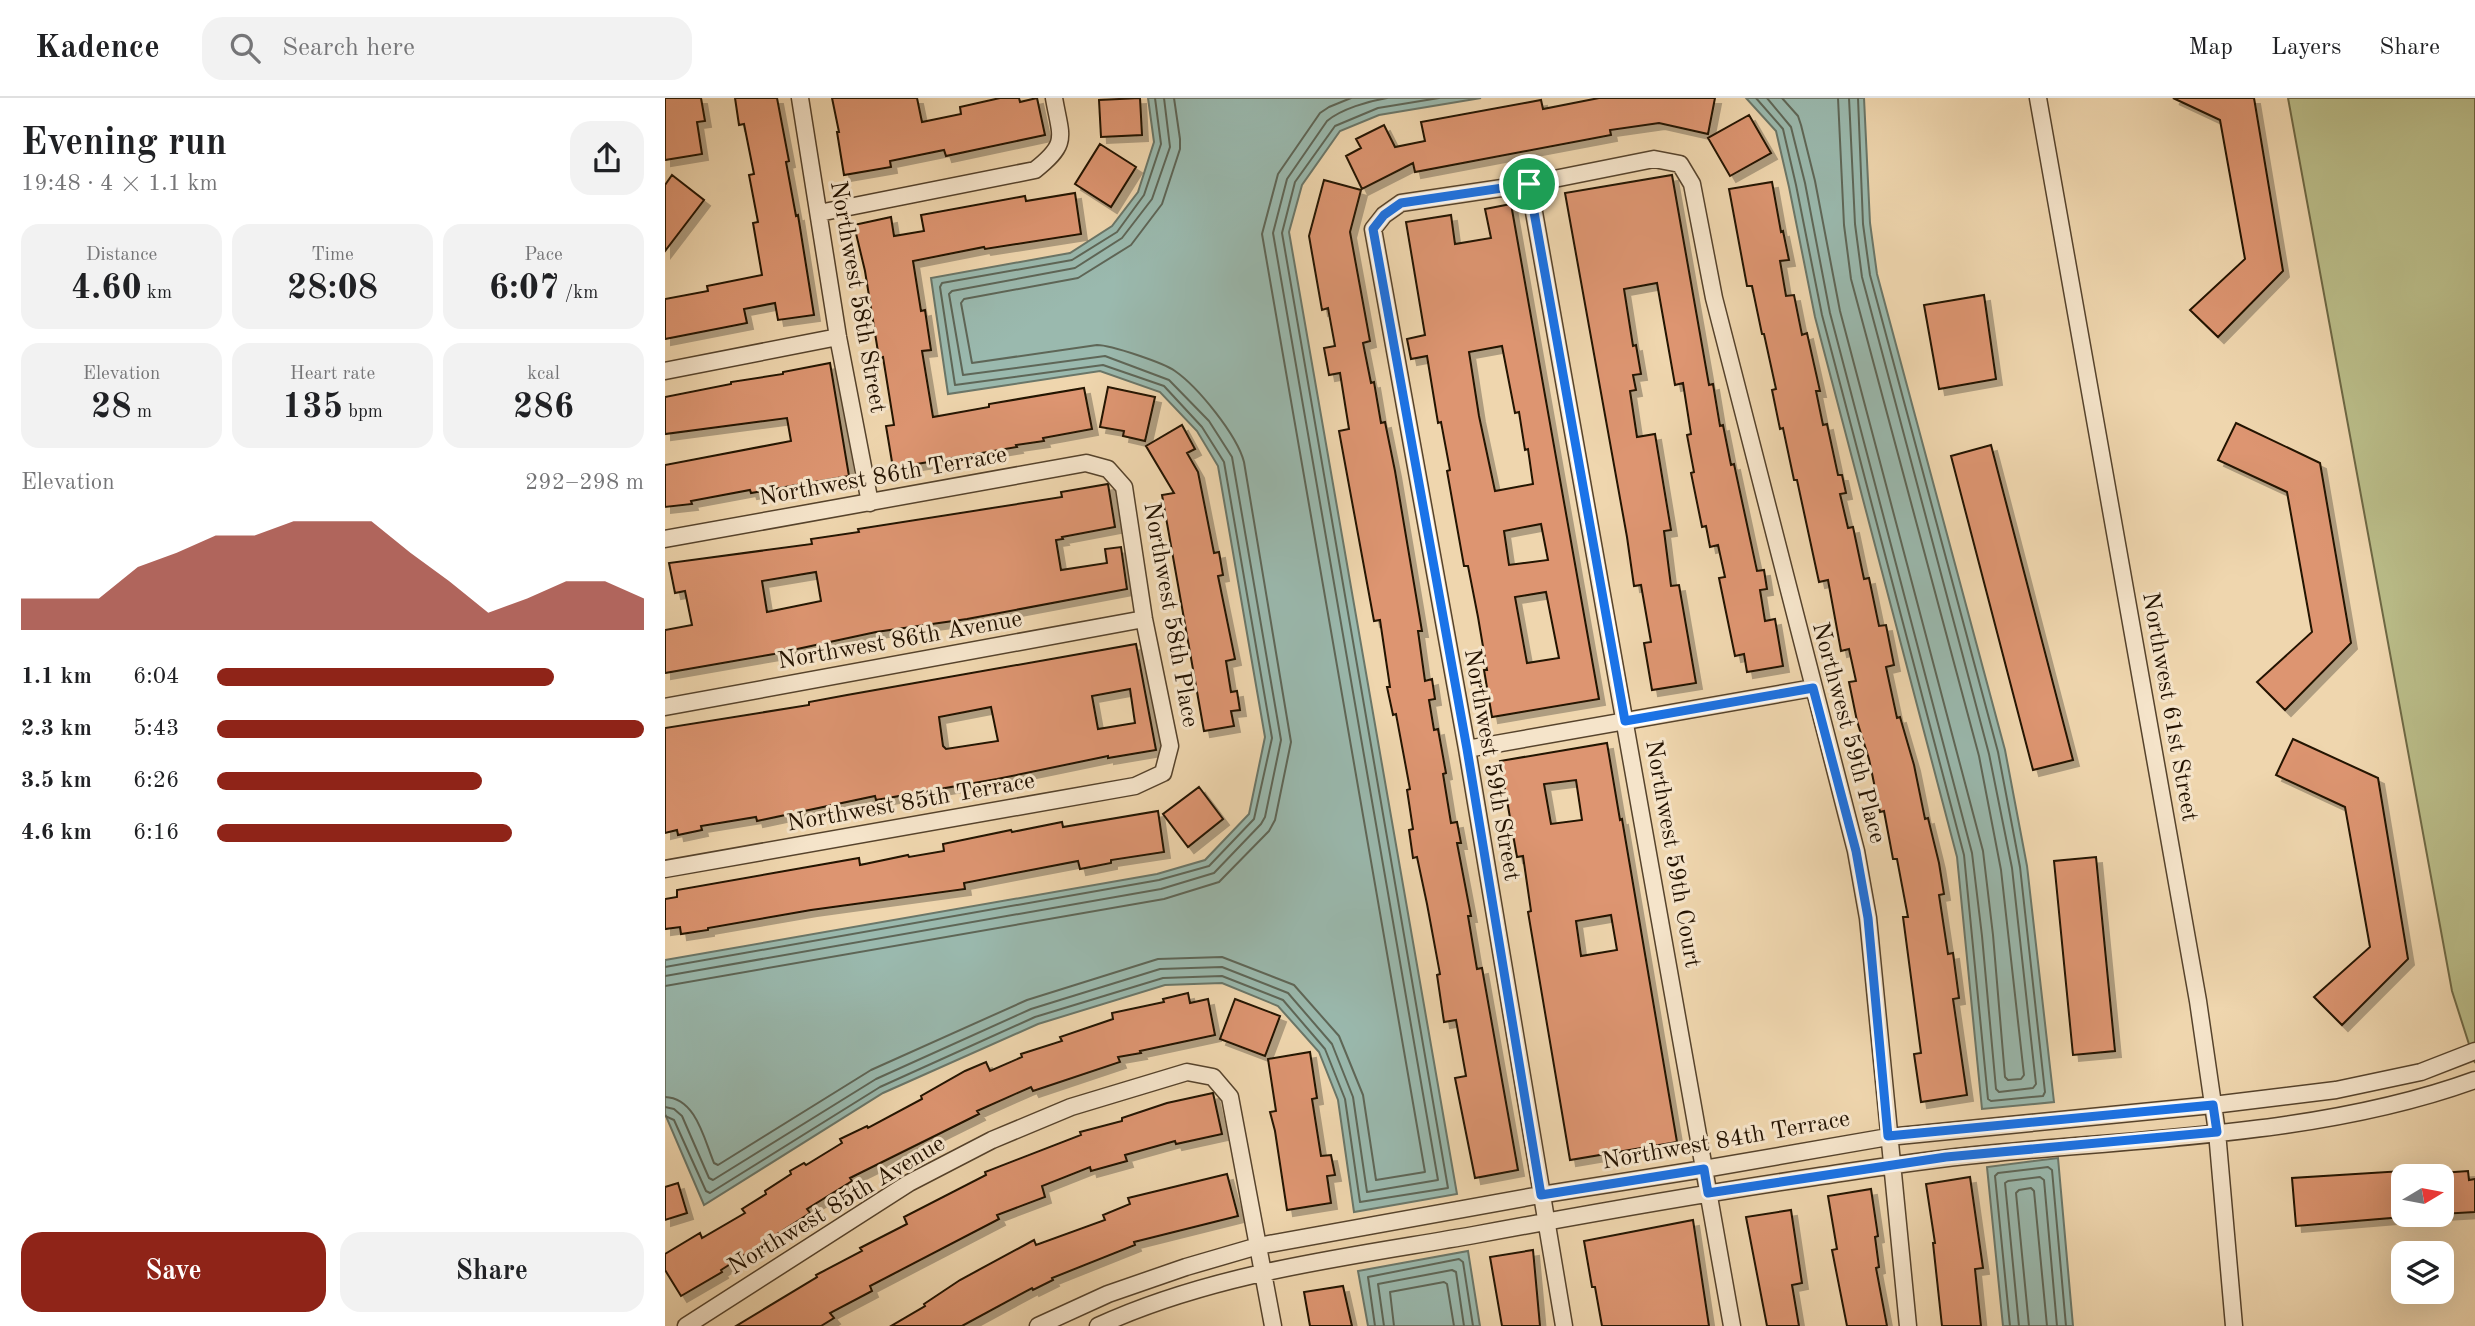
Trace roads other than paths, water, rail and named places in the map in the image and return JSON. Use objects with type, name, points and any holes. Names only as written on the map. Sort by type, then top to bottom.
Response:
[{"type":"street","name":"Northwest 58th Street","points":[[800,98],[838,337],[870,503]]},
{"type":"street","points":[[819,213],[1035,170],[1056,153],[1061,136],[1054,98]]},
{"type":"street","name":"Northwest 61st Street","points":[[2038,98],[2198,1001],[2217,1132],[2234,1326]]},
{"type":"street","name":"Northwest 59th Place","points":[[1529,184],[1654,159],[1681,164],[1692,184],[1714,298],[1856,851],[1868,918],[1908,1326]]},
{"type":"street","name":"Northwest 59th Street","points":[[1529,184],[1401,203],[1384,215],[1373,229],[1467,749],[1545,1222],[1565,1326]]},
{"type":"street","name":"Northwest 59th Court","points":[[1529,184],[1732,1326]]},
{"type":"street","points":[[665,371],[838,337]]},
{"type":"street","name":"Northwest 86th Terrace","points":[[665,539],[1086,463],[1108,469]]},
{"type":"street","name":"Northwest 58th Place","points":[[1108,469],[1124,487],[1144,619],[1170,746],[1163,774]]},
{"type":"street","name":"Northwest 86th Avenue","points":[[665,707],[1144,619]]},
{"type":"street","points":[[1467,749],[1813,688]]},
{"type":"street","name":"Northwest 85th Terrace","points":[[665,869],[1135,786],[1163,774]]},
{"type":"street","name":"Northwest 84th Terrace","points":[[1038,1326],[1108,1294],[1258,1246],[1888,1136],[2213,1105],[2336,1090],[2421,1072],[2475,1051]]},
{"type":"street","name":"Northwest 85th Avenue","points":[[686,1326],[909,1183],[992,1140],[1071,1107],[1187,1072],[1213,1077],[1230,1097],[1258,1246]]},
{"type":"street","name":"Northwest 84th Terrace","points":[[1098,1326],[1188,1293],[1263,1273],[1545,1222],[1708,1193],[1946,1157],[2217,1132],[2342,1116],[2431,1096],[2475,1080]]},
{"type":"street","points":[[1258,1246],[1273,1326]]},
{"type":"water","points":[[1148,98],[1481,98],[1379,115],[1340,131],[1302,185],[1289,232],[1457,1194],[1354,1212],[1338,1100],[1319,1052],[1278,1006],[1222,983],[1165,985],[1038,1024],[883,1093],[704,1205],[665,1114],[665,960],[1157,874],[1205,860],[1249,814],[1265,737],[1218,466],[1197,431],[1160,392],[1100,371],[948,394],[931,278],[1070,253],[1112,226],[1138,192],[1154,142]]},
{"type":"water","points":[[1746,98],[1864,98],[1870,223],[1877,274],[2005,750],[2027,866],[2054,1102],[1982,1109],[1957,857],[1815,317],[1776,131]]},
{"type":"water","points":[[2058,1158],[2073,1326],[2003,1326],[1987,1167]]},
{"type":"water","points":[[1468,1251],[1480,1326],[1368,1326],[1358,1271]]}]
